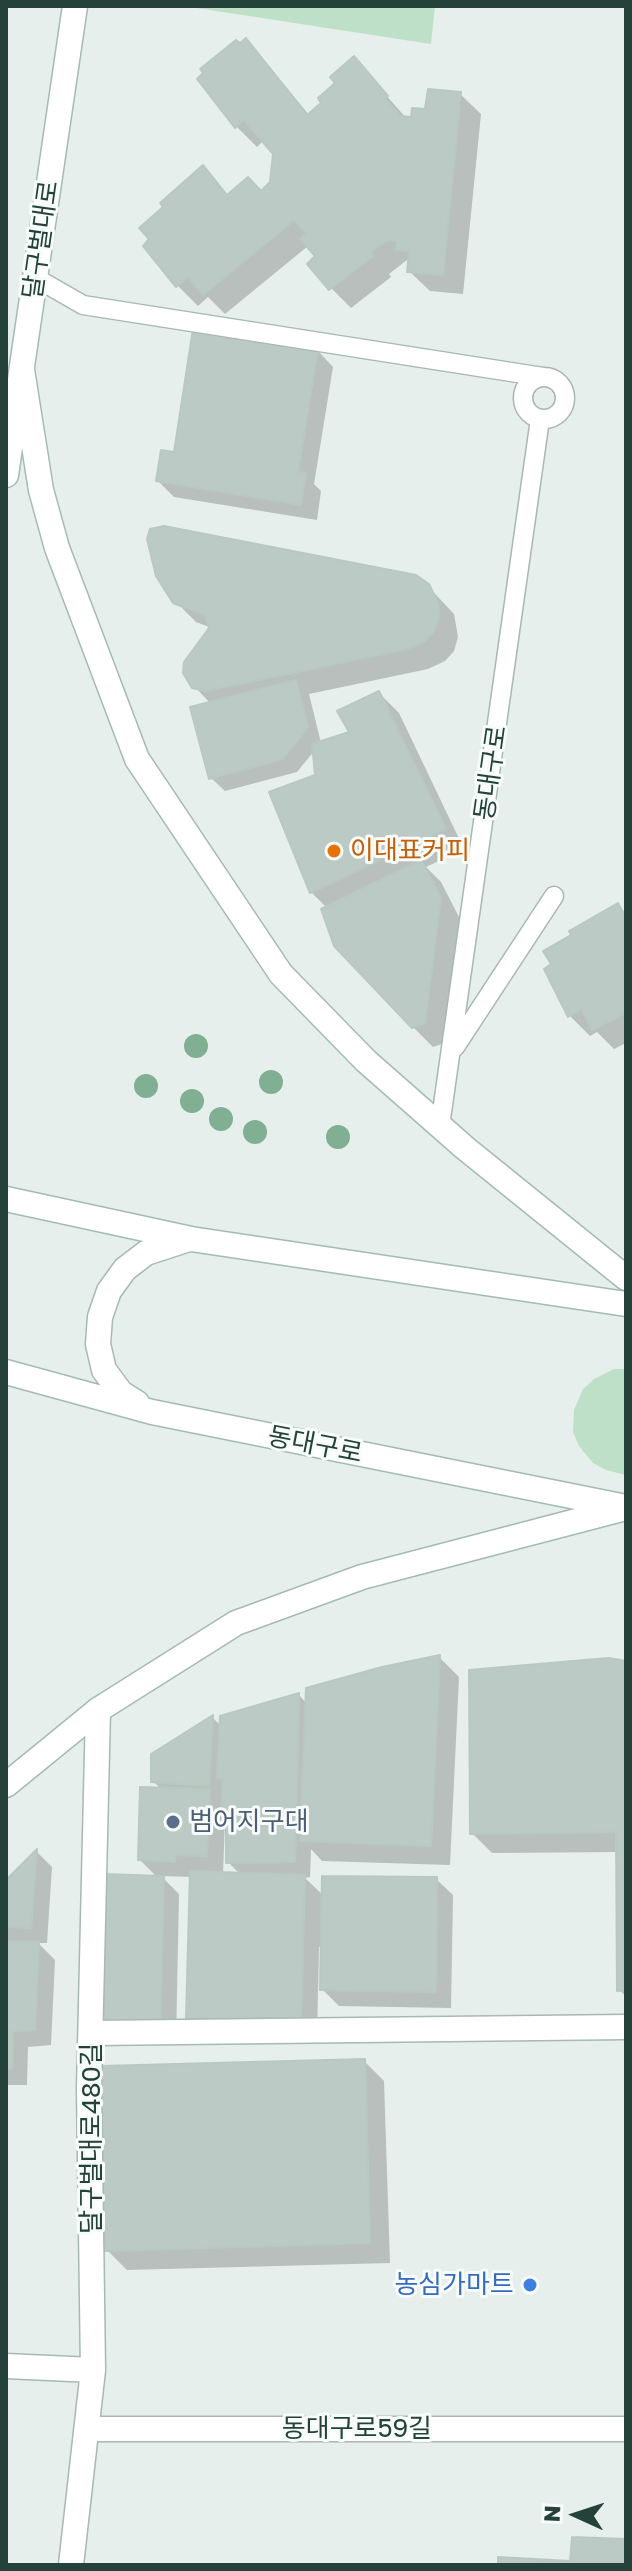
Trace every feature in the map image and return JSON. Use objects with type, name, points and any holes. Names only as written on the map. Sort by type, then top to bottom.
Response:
[{"type":"main road","name":"달구벌대로","points":[[6,475],[75,6]]},
{"type":"main road","points":[[22,370],[41,490],[57,548],[137,759],[281,974],[366,1061],[440,1126],[626,1278]]},
{"type":"main road","points":[[6,1199],[191,1239],[626,1304]]},
{"type":"main road","points":[[152,1412],[121,1393],[104,1370],[98,1344],[100,1317],[109,1291],[125,1269],[146,1253],[191,1239]]},
{"type":"main road","name":"동대구로","points":[[6,1372],[152,1412],[626,1508]]},
{"type":"main road","points":[[6,1785],[98,1710],[236,1623],[362,1577],[626,1508]]},
{"type":"main road","name":"달구벌대로480길","points":[[71,2565],[93,2370],[89,2088],[98,1710]]},
{"type":"main road","points":[[92,2033],[626,2027]]},
{"type":"main road","points":[[6,2366],[93,2370]]},
{"type":"main road","name":"동대구로59길","points":[[87,2429],[626,2429]]},
{"type":"lane","points":[[36,278],[83,305],[543,377],[553,379],[565,395],[564,405],[550,419],[531,415],[524,407],[526,387],[533,380],[543,377]]},
{"type":"lane","name":"동대구로","points":[[440,1126],[540,419]]},
{"type":"lane","points":[[452,1053],[554,896]]},
{"type":"green space","points":[[184,6],[435,6],[431,44]]},
{"type":"green space","points":[[614,1369],[626,1369],[626,1475],[593,1463],[579,1446],[573,1432],[574,1410],[583,1389],[594,1379]]},
{"type":"building","points":[[246,38],[307,115],[321,103],[318,98],[335,83],[330,77],[354,56],[401,116],[411,117],[412,108],[425,109],[428,89],[461,92],[443,275],[407,272],[409,251],[396,250],[397,240],[386,241],[370,252],[373,256],[329,290],[307,264],[315,256],[300,239],[306,233],[294,220],[203,295],[188,277],[176,287],[143,246],[149,239],[139,228],[163,207],[160,203],[203,165],[227,195],[248,177],[261,191],[270,182],[273,154],[244,120],[235,128],[197,79],[203,73],[200,69],[236,40],[240,43]]},
{"type":"building","points":[[193,329],[318,349],[298,472],[306,473],[301,505],[156,481],[161,450],[174,452]]},
{"type":"building","points":[[164,526],[416,575],[429,584],[438,603],[439,616],[434,631],[425,641],[407,649],[206,691],[192,688],[183,673],[184,662],[209,628],[205,615],[173,603],[156,576],[147,539],[150,529]]},
{"type":"building","points":[[296,680],[308,727],[283,759],[209,779],[190,707]]},
{"type":"building","points":[[379,691],[446,829],[310,893],[269,792],[315,775],[312,744],[349,732],[337,711]]},
{"type":"building","points":[[421,860],[441,897],[425,1023],[412,1028],[334,946],[321,909]]},
{"type":"building","points":[[618,903],[626,918],[626,1013],[592,1030],[582,1009],[568,1017],[544,969],[551,964],[543,951],[571,935],[569,931]]},
{"type":"building","points":[[440,1655],[431,1846],[300,1841],[306,1688]]},
{"type":"building","points":[[608,1658],[626,1661],[626,1990],[617,1991],[616,1832],[470,1834],[469,1670]]},
{"type":"building","points":[[299,1693],[295,1862],[226,1863],[226,1817],[221,1816],[223,1779],[217,1778],[220,1716]]},
{"type":"building","points":[[213,1715],[209,1786],[151,1782],[151,1754]]},
{"type":"building","name":"범어지구대","points":[[140,1787],[210,1789],[207,1856],[175,1855],[175,1862],[138,1860]]},
{"type":"building","points":[[37,1849],[31,1928],[6,1927],[6,1880]]},
{"type":"building","points":[[190,1871],[305,1875],[301,2022],[186,2019]]},
{"type":"building","points":[[102,1874],[164,1876],[160,2028],[99,2027]]},
{"type":"building","points":[[322,1876],[437,1877],[436,1992],[320,1990]]},
{"type":"building","points":[[39,1941],[35,2030],[13,2031],[12,2069],[6,2069],[6,1942]]},
{"type":"building","points":[[365,2059],[370,2243],[105,2251],[100,2066]]},
{"type":"building","points":[[572,2537],[626,2539],[626,2565],[498,2565],[498,2557],[570,2561]]},
{"type":"place","name":"이대표커피","points":[[334,851]]},
{"type":"place","name":"범어지구대","points":[[173,1822]]},
{"type":"place","name":"농심가마트","points":[[530,2285]]}]
